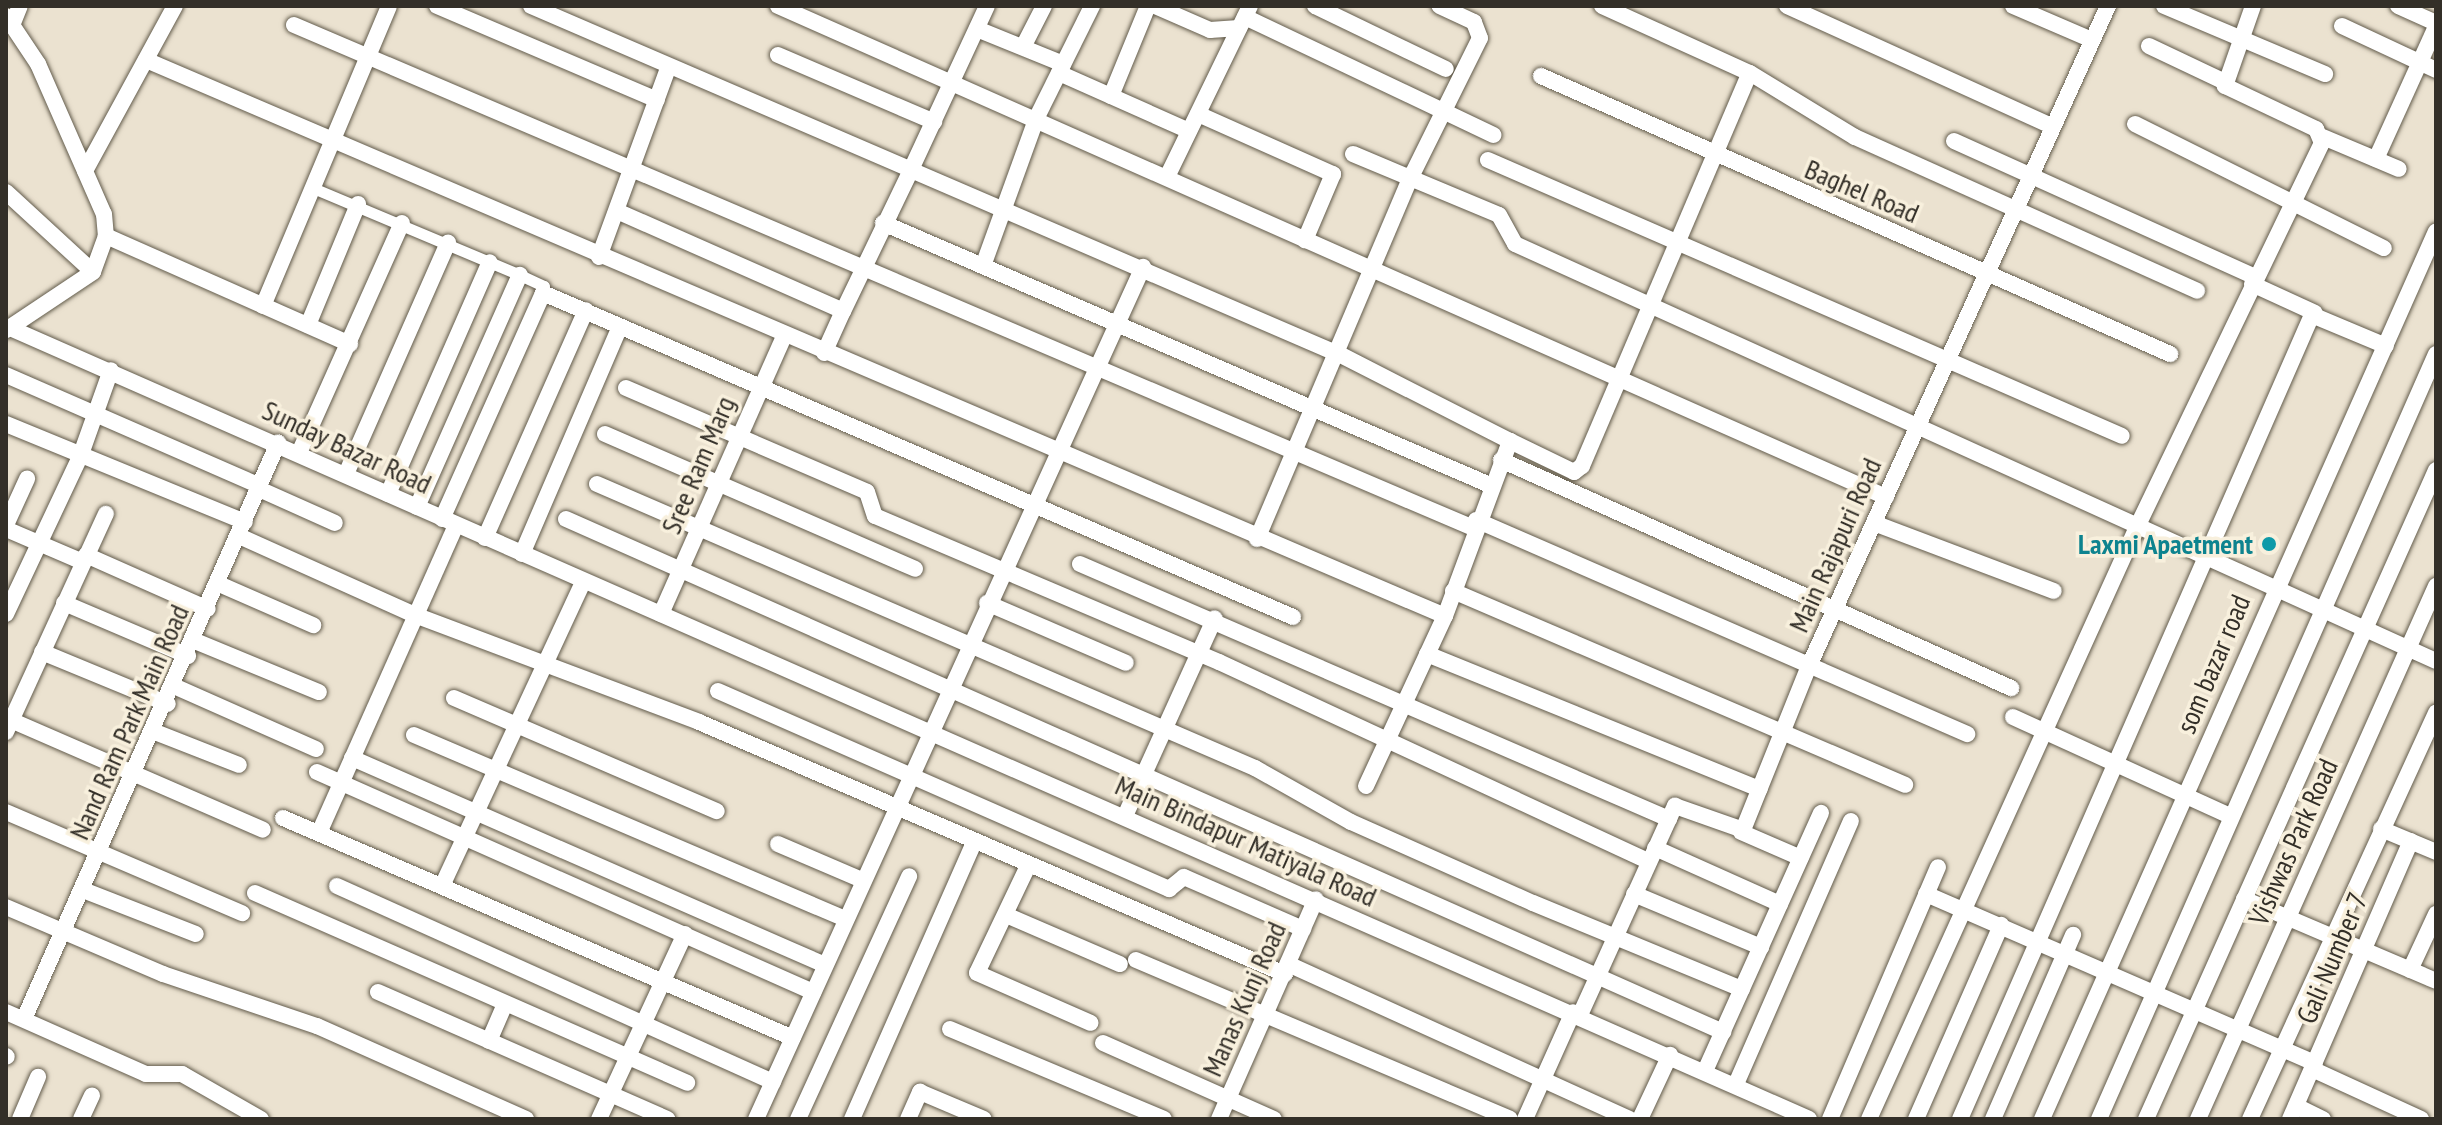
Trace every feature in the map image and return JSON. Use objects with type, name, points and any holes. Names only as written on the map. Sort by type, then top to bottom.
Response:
[{"type":"street","points":[[9,325],[93,272],[106,236],[85,171],[9,19],[20,6]]},
{"type":"street","points":[[85,171],[175,6]]},
{"type":"street","points":[[263,306],[365,56],[389,6]]},
{"type":"street","points":[[437,6],[657,100]]},
{"type":"street","points":[[531,6],[1143,267],[1339,354],[1510,441],[1579,470],[1717,158],[1750,73]]},
{"type":"street","points":[[778,6],[1037,117],[1618,382],[1886,497]]},
{"type":"street","points":[[824,353],[987,6]]},
{"type":"street","points":[[1023,47],[1044,6]]},
{"type":"street","points":[[983,266],[1037,117],[1092,6]]},
{"type":"street","points":[[1111,96],[1148,6]]},
{"type":"street","points":[[1155,6],[1210,30],[1245,17],[1493,135]]},
{"type":"street","points":[[1315,6],[1446,69]]},
{"type":"street","points":[[1257,539],[1339,354],[1411,177],[1480,38],[1474,22],[1440,6]]},
{"type":"street","points":[[1602,6],[1750,73],[1855,137],[2197,291]]},
{"type":"street","points":[[1787,6],[2052,126]]},
{"type":"street","points":[[2013,6],[2092,40]]},
{"type":"street","name":"Main Rajapuri Road","points":[[1741,832],[1809,666],[2108,6]]},
{"type":"street","points":[[2164,6],[2325,74]]},
{"type":"street","points":[[2225,82],[2253,6]]},
{"type":"street","points":[[2376,159],[2428,66],[2436,25],[2398,6]]},
{"type":"street","points":[[1167,177],[1245,17]]},
{"type":"street","points":[[294,25],[861,272],[1294,455],[1475,524],[1967,734]]},
{"type":"street","points":[[2342,26],[2428,66]]},
{"type":"street","points":[[977,29],[1023,47],[1111,96],[1189,131]]},
{"type":"street","points":[[2149,46],[2225,82],[2323,137],[2399,169]]},
{"type":"street","points":[[778,55],[934,122]]},
{"type":"street","points":[[146,60],[1257,539],[1445,616]]},
{"type":"street","points":[[599,257],[635,174],[669,66]]},
{"type":"street","name":"Baghel Road","points":[[1541,76],[1717,158],[2170,354]]},
{"type":"street","points":[[1198,114],[1333,174],[1305,240]]},
{"type":"street","points":[[2135,124],[2290,206],[2384,248]]},
{"type":"street","points":[[1869,1119],[2138,525],[2323,137]]},
{"type":"street","points":[[1954,141],[2028,179],[2253,280],[2386,346]]},
{"type":"street","points":[[1353,154],[1499,215],[1511,242],[2436,661]]},
{"type":"street","points":[[1488,160],[2122,436]]},
{"type":"street","points":[[313,188],[358,204],[544,286],[415,615],[352,758],[344,784],[319,833]]},
{"type":"street","points":[[6,192],[93,272]]},
{"type":"street","points":[[308,325],[358,204]]},
{"type":"street","points":[[619,212],[843,311]]},
{"type":"street","points":[[299,453],[402,223]]},
{"type":"street","points":[[883,223],[1490,485]]},
{"type":"street","name":"som bazar road","points":[[2042,1119],[2109,973],[2274,588],[2436,231]]},
{"type":"street","points":[[106,236],[350,344]]},
{"type":"street","points":[[346,474],[448,243]]},
{"type":"street","points":[[388,494],[490,262]]},
{"type":"street","points":[[756,1119],[927,730],[951,690],[1003,567],[1100,371],[1143,267]]},
{"type":"street","points":[[417,507],[520,275]]},
{"type":"street","points":[[543,293],[586,310],[619,329],[1293,617]]},
{"type":"street","points":[[485,538],[586,310]]},
{"type":"street","points":[[1960,1119],[2315,313]]},
{"type":"street","name":"Sunday Bazar Road","points":[[9,325],[661,614]]},
{"type":"street","points":[[522,554],[619,329]]},
{"type":"street","name":"Sree Ram Marg","points":[[661,614],[784,336]]},
{"type":"street","points":[[2099,1119],[2436,354]]},
{"type":"street","points":[[6,614],[81,454],[111,370]]},
{"type":"street","points":[[6,375],[335,523]]},
{"type":"street","points":[[626,388],[870,494],[875,516],[1003,567],[1201,654],[1386,745],[1652,855],[1780,904]]},
{"type":"street","points":[[6,424],[81,454],[242,529],[415,615],[546,660],[1027,868],[1287,969],[1543,1078],[1630,1119]]},
{"type":"street","points":[[605,434],[915,569]]},
{"type":"street","points":[[1366,786],[1445,616],[1475,524],[1510,441]]},
{"type":"street","name":"Nand Ram Park Main Road","points":[[24,1019],[176,687],[278,443]]},
{"type":"street","points":[[1501,460],[2011,688]]},
{"type":"street","points":[[2146,1119],[2436,470]]},
{"type":"street","points":[[27,479],[6,527],[39,544],[84,558],[208,609]]},
{"type":"street","points":[[597,484],[1166,729],[1393,841],[1742,989]]},
{"type":"street","points":[[106,514],[8,723],[135,773],[263,830]]},
{"type":"street","points":[[566,519],[1723,1032]]},
{"type":"street","points":[[1874,523],[2054,591]]},
{"type":"street","points":[[1080,564],[1215,618],[1669,819]]},
{"type":"street","points":[[442,886],[583,582]]},
{"type":"street","points":[[219,584],[313,625]]},
{"type":"street","name":"Vishwas Park Road","points":[[2198,1119],[2436,586]]},
{"type":"street","points":[[1453,591],[1905,785]]},
{"type":"street","points":[[64,603],[319,692]]},
{"type":"street","points":[[987,603],[1126,663]]},
{"type":"street","name":"Main Bindapur Matiyala Road","points":[[661,614],[1316,899],[1809,1119]]},
{"type":"street","points":[[1125,816],[1215,618]]},
{"type":"street","points":[[42,652],[168,704]]},
{"type":"street","points":[[1427,654],[1760,789]]},
{"type":"street","points":[[176,687],[316,749]]},
{"type":"street","points":[[718,691],[1169,889],[1184,877],[1303,929]]},
{"type":"street","points":[[454,698],[717,811]]},
{"type":"street","points":[[2250,1119],[2436,712]]},
{"type":"street","points":[[2013,717],[2230,816]]},
{"type":"street","points":[[155,732],[239,765]]},
{"type":"street","points":[[414,735],[845,919]]},
{"type":"street","points":[[352,758],[477,810],[825,965]]},
{"type":"street","points":[[317,772],[813,992]]},
{"type":"street","points":[[1525,1119],[1543,1078],[1598,975],[1669,819],[1679,805],[1801,858]]},
{"type":"street","points":[[6,812],[242,913]]},
{"type":"street","points":[[1705,1071],[1821,813]]},
{"type":"street","points":[[283,818],[793,1038]]},
{"type":"street","points":[[1736,1084],[1851,821]]},
{"type":"street","points":[[2381,829],[2436,852]]},
{"type":"street","name":"Gali Number 7","points":[[2293,1113],[2411,841]]},
{"type":"street","points":[[852,1119],[974,843]]},
{"type":"street","points":[[778,844],[862,880]]},
{"type":"street","points":[[1830,1119],[1938,867]]},
{"type":"street","points":[[1027,868],[977,973],[1091,1023]]},
{"type":"street","points":[[798,1119],[909,876]]},
{"type":"street","points":[[337,886],[773,1082]]},
{"type":"street","points":[[83,890],[196,934]]},
{"type":"street","points":[[255,893],[687,1083]]},
{"type":"street","points":[[1634,894],[1761,947]]},
{"type":"street","points":[[1926,894],[2281,1048],[2421,1119]]},
{"type":"street","name":"Manas Kunj Road","points":[[1219,1119],[1267,1018],[1316,899]]},
{"type":"street","points":[[2244,899],[2436,981]]},
{"type":"street","points":[[6,907],[64,932],[317,1026],[526,1119]]},
{"type":"street","points":[[2410,970],[2436,914]]},
{"type":"street","points":[[1006,915],[1267,1018],[1510,1119]]},
{"type":"street","points":[[1916,1119],[2001,925]]},
{"type":"street","points":[[599,1119],[685,934]]},
{"type":"street","points":[[1993,1119],[2073,935]]},
{"type":"street","points":[[378,992],[667,1119]]},
{"type":"street","points":[[489,1041],[505,1004]]},
{"type":"street","points":[[6,1012],[146,1074],[182,1074],[261,1119]]},
{"type":"street","points":[[950,1029],[1164,1119]]},
{"type":"street","points":[[1103,1043],[1274,1119]]},
{"type":"street","points":[[1640,1119],[1670,1055]]},
{"type":"street","points":[[20,1119],[38,1077]]},
{"type":"street","points":[[908,1119],[920,1092],[984,1119]]},
{"type":"street","points":[[81,1119],[92,1095]]},
{"type":"street","points":[[2293,1113],[2323,1119]]},
{"type":"place","name":"Laxmi Apaetment","points":[[2269,544]]}]
